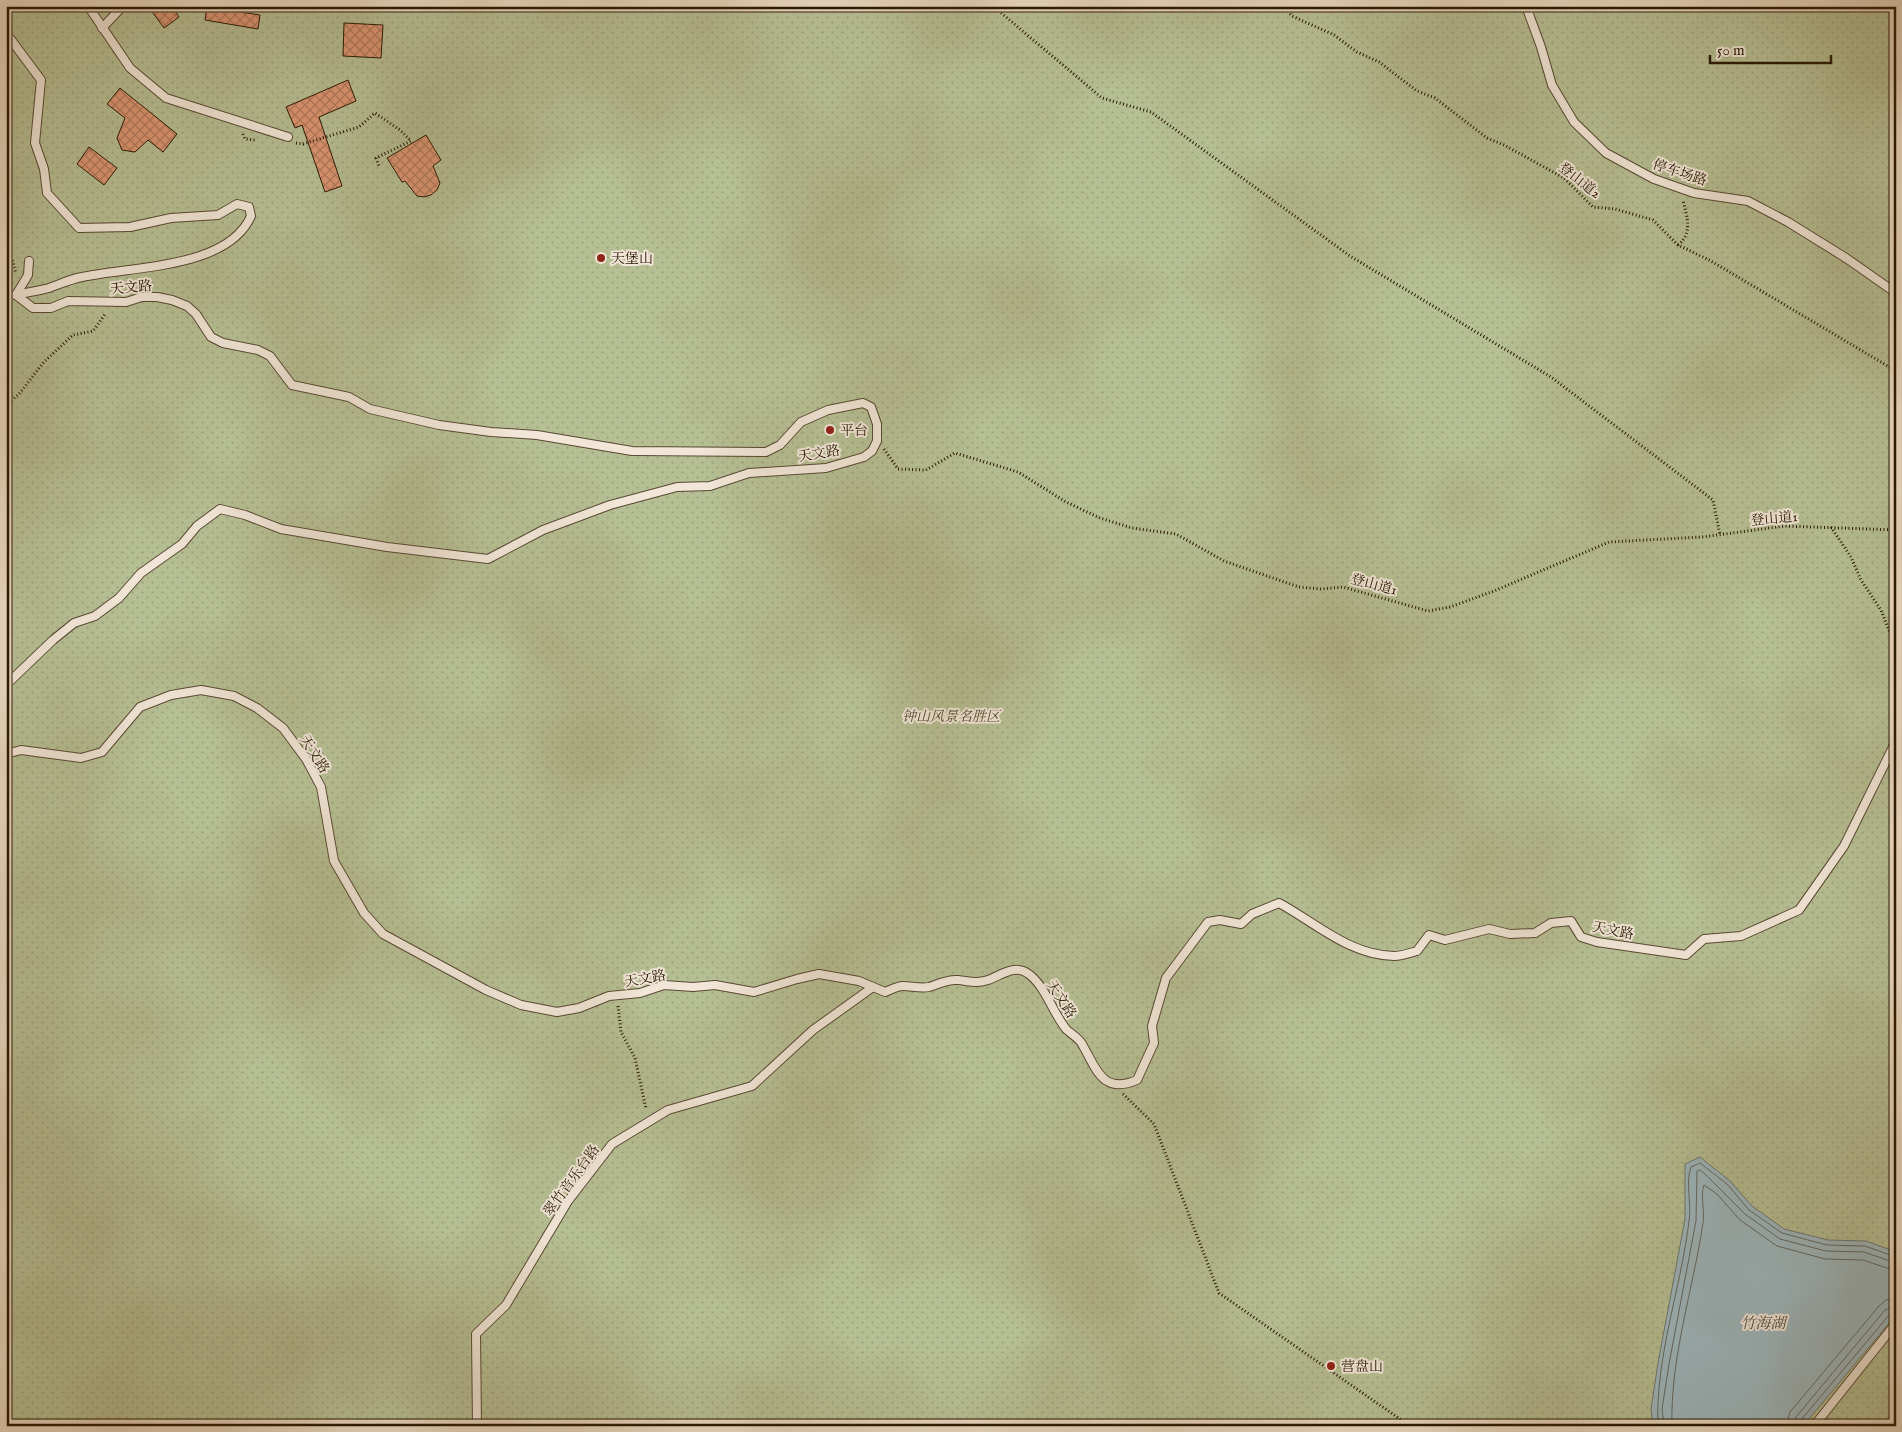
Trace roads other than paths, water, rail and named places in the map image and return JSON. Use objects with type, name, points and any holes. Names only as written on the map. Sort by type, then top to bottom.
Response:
[{"type":"lane","points":[[88,6],[130,68],[166,98],[288,137]]},
{"type":"lane","points":[[102,28],[123,6]]},
{"type":"lane","name":"停车场路","points":[[1526,6],[1552,85],[1574,122],[1606,153],[1654,179],[1683,189],[1748,201],[1813,237],[1896,293]]},
{"type":"lane","points":[[6,33],[41,80],[35,143],[44,169],[47,193],[79,228],[130,228],[171,218],[218,215],[237,204],[249,207],[251,216],[245,230],[222,247],[186,260],[82,277],[48,288],[16,295]]},
{"type":"lane","points":[[16,295],[28,276],[28,261]]},
{"type":"lane","name":"天文路","points":[[6,685],[52,640],[74,622],[95,616],[119,598],[141,573],[182,544],[197,526],[220,509],[245,514],[281,529],[387,547],[488,559],[543,530],[610,505],[677,487],[710,486],[749,473],[826,468],[864,457],[872,452],[877,441],[877,424],[871,407],[863,403],[828,410],[801,422],[780,445],[766,452],[632,451],[537,435],[491,432],[439,425],[370,409],[349,397],[292,385],[270,356],[258,350],[222,343],[211,337],[196,314],[187,306],[172,300],[142,297],[115,303],[68,301],[51,308],[33,308],[16,295]]},
{"type":"lane","name":"天文路","points":[[6,754],[21,750],[81,758],[102,752],[140,707],[171,695],[201,690],[234,696],[257,708],[283,728],[306,759],[321,787],[325,821],[334,861],[364,913],[383,934],[486,990],[522,1006],[557,1012],[579,1008],[609,996],[640,993],[664,984],[693,987],[715,985],[754,992],[819,974],[859,980],[885,992],[900,986],[927,988],[943,981],[959,980],[972,984],[989,980],[1006,970],[1018,970],[1030,975],[1042,990],[1066,1029],[1082,1043],[1099,1075],[1112,1084],[1126,1084],[1137,1080],[1154,1043],[1152,1026],[1166,978],[1208,922],[1220,920],[1241,924],[1252,914],[1279,903],[1302,916],[1330,936],[1360,949],[1394,956],[1417,951],[1429,935],[1445,940],[1490,930],[1510,934],[1535,933],[1552,923],[1571,921],[1581,937],[1597,942],[1686,955],[1704,939],[1741,936],[1762,928],[1779,917],[1799,910],[1844,846],[1896,741]]},
{"type":"lane","name":"翠竹音乐台路","points":[[477,1426],[476,1334],[506,1305],[568,1201],[612,1144],[668,1110],[752,1086],[813,1030],[873,986]]},
{"type":"lane","points":[[1814,1426],[1896,1323]]},
{"type":"water","name":"竹海湖","points":[[1700,1157],[1730,1181],[1752,1206],[1784,1229],[1828,1240],[1866,1241],[1896,1252],[1896,1315],[1803,1426],[1653,1426],[1651,1409],[1658,1363],[1685,1219],[1685,1164]]},
{"type":"place","name":"天堡山","points":[[601,258]]},
{"type":"place","name":"平台","points":[[830,430]]},
{"type":"place","name":"营盘山","points":[[1331,1366]]},
{"type":"park label","name":"钟山风景名胜区","points":[[951,716]]}]
